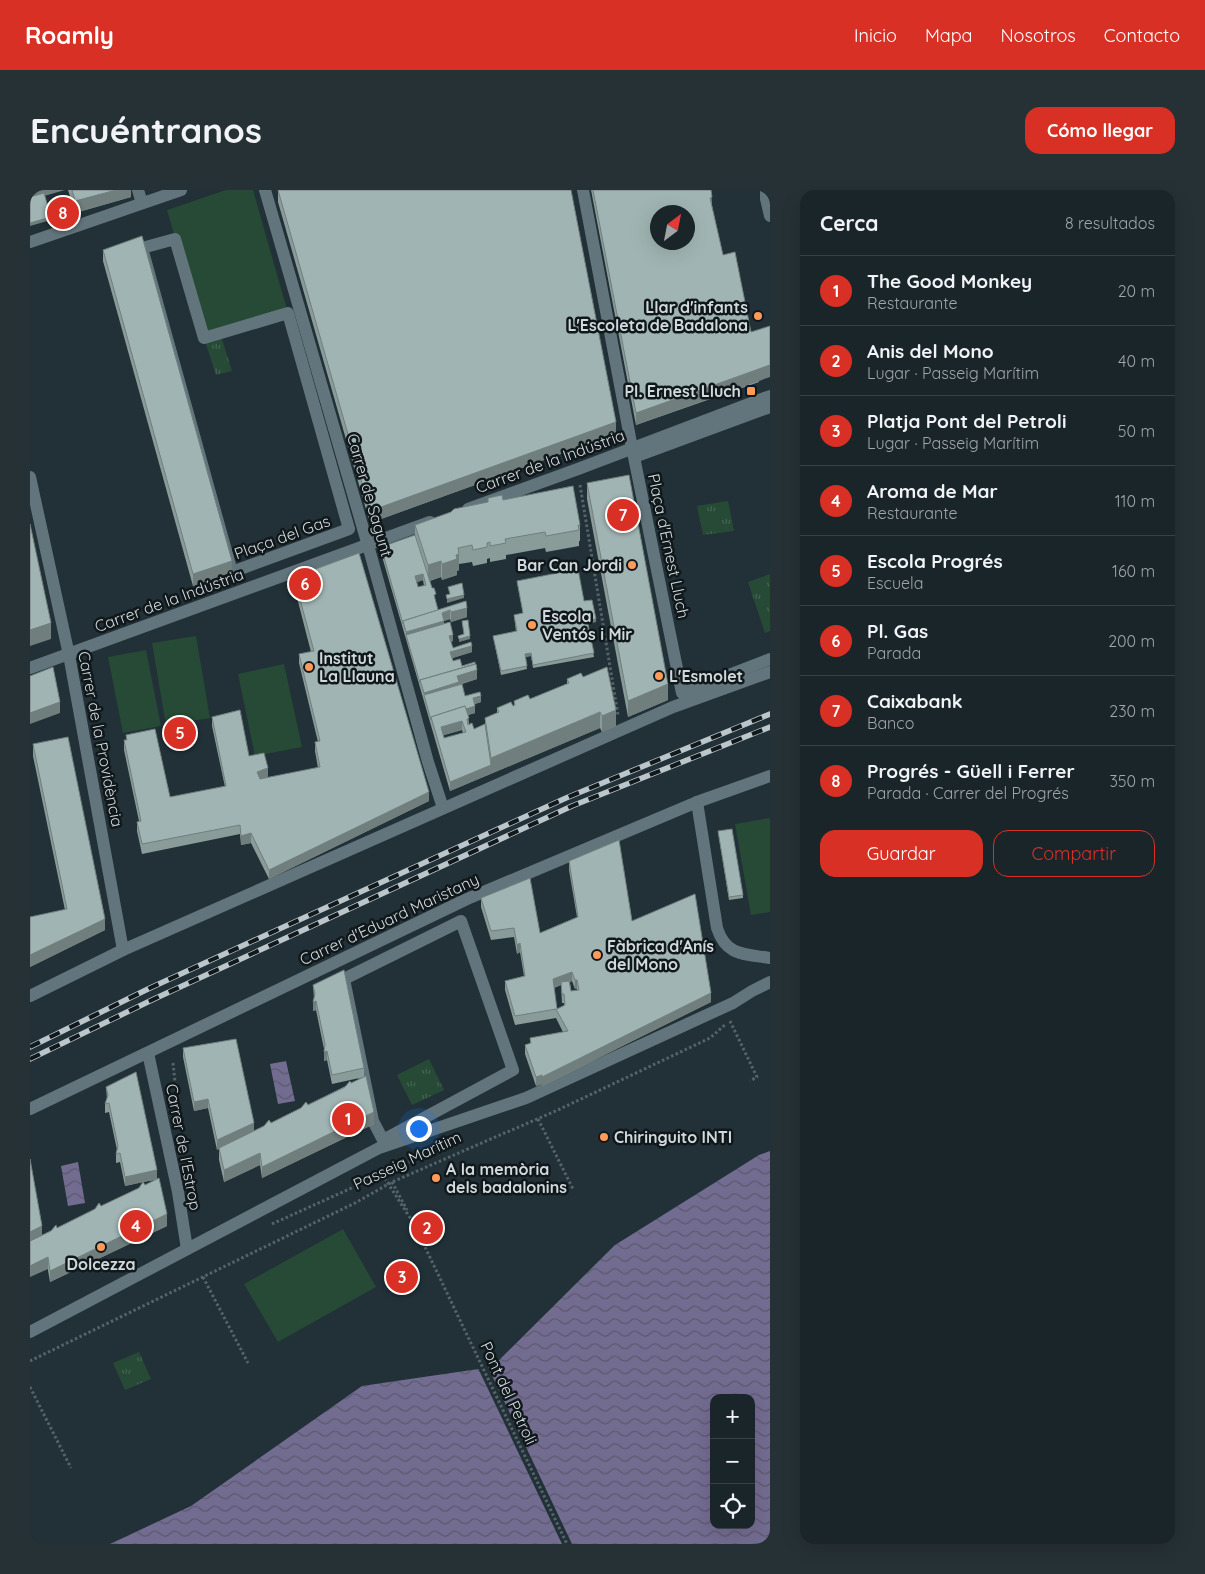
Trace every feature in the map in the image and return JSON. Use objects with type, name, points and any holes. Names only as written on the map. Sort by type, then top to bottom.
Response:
[{"type":"street","points":[[138,190],[142,203]]},
{"type":"street","points":[[30,242],[181,190]]},
{"type":"street","name":"Carrer de Sagunt","points":[[266,190],[368,544],[425,752],[443,808]]},
{"type":"street","points":[[583,190],[632,448]]},
{"type":"street","points":[[767,195],[770,216]]},
{"type":"street","name":"Plaça del Gas","points":[[175,239],[204,338],[288,313],[349,529],[232,572],[142,248],[175,239]]},
{"type":"street","name":"Carrer de la Indústria","points":[[460,511],[578,469],[770,396]]},
{"type":"street","name":"Plaça d'Ernest Lluch","points":[[770,407],[634,457],[682,693],[770,660]]},
{"type":"street","name":"Carrer de la Providència","points":[[30,477],[69,655],[124,950]]},
{"type":"street","name":"Carrer de la Indústria","points":[[30,668],[442,518]]},
{"type":"street","points":[[30,996],[124,950],[673,707],[770,672]]},
{"type":"street","name":"Carrer d'Eduard Maristany","points":[[30,1109],[466,899],[697,802],[770,776]]},
{"type":"street","points":[[697,802],[720,938],[734,952],[770,958]]},
{"type":"street","points":[[461,921],[513,1070],[383,1140],[373,1122],[344,979],[461,921]]},
{"type":"street","name":"Passeig Marítim","points":[[30,1332],[379,1148],[526,1098],[733,1003],[770,982]]},
{"type":"street","name":"Carrer de l'Estrop","points":[[148,1053],[178,1192],[187,1249]]},
{"type":"path","points":[[578,469],[621,731]]},
{"type":"path","name":"Passeig Marítim","points":[[30,1361],[355,1203],[392,1182],[538,1119],[710,1038],[735,1018]]},
{"type":"path","points":[[730,1021],[757,1077],[750,1081]]},
{"type":"path","points":[[173,1063],[179,1118]]},
{"type":"path","points":[[538,1119],[573,1189]]},
{"type":"path","points":[[267,1226],[467,1136]]},
{"type":"path","points":[[382,1174],[414,1224]]},
{"type":"path","points":[[392,1182],[414,1224]]},
{"type":"path","name":"Pont del Petroli","points":[[414,1224],[567,1544]]},
{"type":"path","points":[[203,1277],[248,1363]]},
{"type":"path","points":[[30,1387],[71,1468]]},
{"type":"green space","points":[[226,190],[253,190],[288,313],[204,338],[167,210]]},
{"type":"green space","points":[[220,333],[232,371],[216,375],[204,338]]},
{"type":"green space","points":[[728,501],[734,531],[703,535],[697,506]]},
{"type":"green space","points":[[770,574],[770,631],[765,633],[748,582]]},
{"type":"green space","points":[[196,636],[210,718],[166,725],[152,643]]},
{"type":"green space","points":[[146,650],[161,726],[123,733],[108,657]]},
{"type":"green space","points":[[284,664],[302,747],[255,756],[238,674]]},
{"type":"green space","points":[[770,818],[770,912],[751,915],[735,824]]},
{"type":"green space","points":[[429,1059],[444,1090],[412,1105],[397,1075]]},
{"type":"green space","points":[[343,1229],[376,1287],[278,1342],[244,1284]]},
{"type":"green space","points":[[139,1352],[151,1379],[125,1390],[113,1363]]},
{"type":"water","points":[[286,1061],[295,1101],[278,1104],[270,1064]]},
{"type":"water","points":[[770,1151],[770,1544],[110,1544],[191,1506],[362,1386],[492,1367],[615,1245],[759,1155]]},
{"type":"water","points":[[78,1162],[85,1203],[68,1206],[61,1166]]},
{"type":"pier","points":[[487,1365],[572,1544],[562,1544],[477,1366]]},
{"type":"building","points":[[72,190],[116,190],[75,201]]},
{"type":"building","points":[[278,190],[571,190],[616,422],[370,511]]},
{"type":"building","points":[[593,190],[711,190],[712,197],[710,198],[723,255],[735,252],[751,332],[770,326],[770,365],[636,413]]},
{"type":"building","points":[[44,193],[51,217],[30,223],[30,197]]},
{"type":"building","points":[[142,236],[232,561],[193,574],[103,250]]},
{"type":"building","points":[[629,475],[668,684],[628,701],[587,483]]},
{"type":"building","points":[[573,486],[580,525],[578,525],[579,530],[546,536],[545,532],[505,539],[506,543],[490,546],[490,542],[487,543],[487,547],[473,550],[472,545],[458,548],[459,554],[456,555],[457,559],[442,564],[441,561],[428,565],[415,525],[451,512],[454,509],[488,502],[488,498],[502,495],[503,500]]},
{"type":"building","points":[[30,524],[51,623],[30,630]]},
{"type":"building","points":[[415,535],[432,588],[434,588],[436,594],[434,595],[438,610],[403,621],[403,624],[381,547]],"holes":[[[423,574],[426,585],[418,587],[415,576]]]},
{"type":"building","points":[[359,553],[429,792],[269,870],[251,833],[241,836],[240,825],[142,844],[137,822],[141,821],[124,740],[127,740],[126,735],[155,729],[170,797],[226,786],[212,717],[240,710],[249,756],[264,753],[268,768],[257,772],[260,779],[320,767],[315,742],[320,741],[299,654],[314,651],[294,577]]},
{"type":"building","points":[[578,569],[584,601],[592,600],[596,619],[587,620],[594,653],[533,665],[531,653],[525,654],[527,666],[501,671],[493,636],[517,631],[514,615],[523,613],[517,581]]},
{"type":"building","points":[[462,583],[464,595],[447,599],[446,595],[450,594],[448,587]]},
{"type":"building","points":[[466,601],[467,608],[442,613],[444,621],[406,632],[403,621]]},
{"type":"building","points":[[468,620],[470,636],[459,639],[458,636],[464,634],[462,621]]},
{"type":"building","points":[[450,622],[453,635],[449,636],[453,648],[471,642],[472,646],[450,652],[453,661],[460,659],[462,666],[475,662],[475,664],[420,680],[420,683],[406,635]]},
{"type":"building","points":[[476,664],[477,670],[457,676],[459,682],[424,693],[420,680]]},
{"type":"building","points":[[53,667],[60,702],[30,713],[30,676]]},
{"type":"building","points":[[607,667],[616,710],[602,716],[600,712],[491,758],[485,718],[499,712],[497,708],[511,702],[513,706],[515,705],[514,701],[528,695],[530,699],[569,683],[567,679],[581,673],[583,677]]},
{"type":"building","points":[[462,684],[465,696],[480,692],[481,696],[473,698],[475,706],[466,709],[465,706],[431,717],[431,720],[424,695]]},
{"type":"building","points":[[465,706],[469,718],[467,719],[468,725],[472,723],[474,729],[485,724],[491,765],[450,782],[431,717]],"holes":[[[462,721],[466,732],[444,738],[441,727]]]},
{"type":"building","points":[[68,737],[105,919],[30,955],[30,917],[67,909],[33,744]]},
{"type":"building","points":[[732,829],[743,895],[729,897],[718,831]]},
{"type":"building","points":[[619,840],[632,921],[695,894],[711,993],[542,1077],[542,1075],[536,1077],[525,1045],[531,1043],[530,1038],[568,1031],[556,1009],[515,1016],[505,981],[525,976],[520,943],[517,945],[514,928],[491,931],[481,898],[530,878],[540,933],[578,917],[569,861]],"holes":[[[572,972],[575,980],[577,980],[579,990],[571,991],[569,981],[561,982],[565,1005],[557,1009],[553,979]]]},
{"type":"building","points":[[344,970],[364,1068],[332,1075],[327,1051],[324,1052],[325,1044],[316,1001],[313,1002],[315,994],[313,985]]},
{"type":"building","points":[[236,1039],[254,1123],[217,1140],[208,1099],[194,1102],[183,1048]]},
{"type":"building","points":[[136,1072],[157,1170],[125,1177],[120,1153],[116,1154],[118,1146],[109,1103],[105,1104],[108,1095],[106,1087]]},
{"type":"building","points":[[366,1076],[374,1112],[262,1167],[260,1153],[224,1170],[219,1148],[264,1126],[269,1120],[271,1123],[301,1108],[306,1102],[308,1105],[345,1087],[350,1081],[351,1083]]},
{"type":"building","points":[[30,1159],[42,1226],[30,1232]]},
{"type":"building","points":[[159,1178],[167,1214],[50,1271],[48,1257],[30,1266],[30,1241],[51,1231],[56,1225],[57,1228],[95,1209],[99,1203],[101,1206],[139,1188],[143,1182],[145,1185]]},
{"type":"railway","points":[[30,1047],[150,988],[566,798],[770,714]]},
{"type":"railway","points":[[30,1059],[154,999],[572,806],[770,727]]},
{"type":"place","name":"Progrés - Güell i Ferrer","points":[[63,213]]},
{"type":"place","name":"Llar d'infants L'Escoleta de Badalona","points":[[758,316]]},
{"type":"place","name":"Pl. Ernest Lluch","points":[[751,391]]},
{"type":"place","name":"Caixabank","points":[[623,515]]},
{"type":"place","name":"Bar Can Jordi","points":[[632,565]]},
{"type":"place","name":"Pl. Gas","points":[[305,584]]},
{"type":"place","name":"Escola Ventós i Mir","points":[[532,625]]},
{"type":"place","name":"Institut La Llauna","points":[[309,667]]},
{"type":"place","name":"L'Esmolet","points":[[659,676]]},
{"type":"place","name":"Escola Progrés","points":[[180,733]]},
{"type":"place","name":"Fàbrica d'Anís del Mono","points":[[597,955]]},
{"type":"place","name":"The Good Monkey","points":[[348,1119]]},
{"type":"place","name":"Chiringuito INTI","points":[[604,1137]]},
{"type":"place","name":"A la memòria dels badalonins","points":[[436,1178]]},
{"type":"place","name":"Aroma de Mar","points":[[136,1226]]},
{"type":"place","name":"Anis del Mono","points":[[427,1228]]},
{"type":"place","name":"Dolcezza","points":[[101,1247]]},
{"type":"place","name":"Platja Pont del Petroli","points":[[402,1277]]}]
